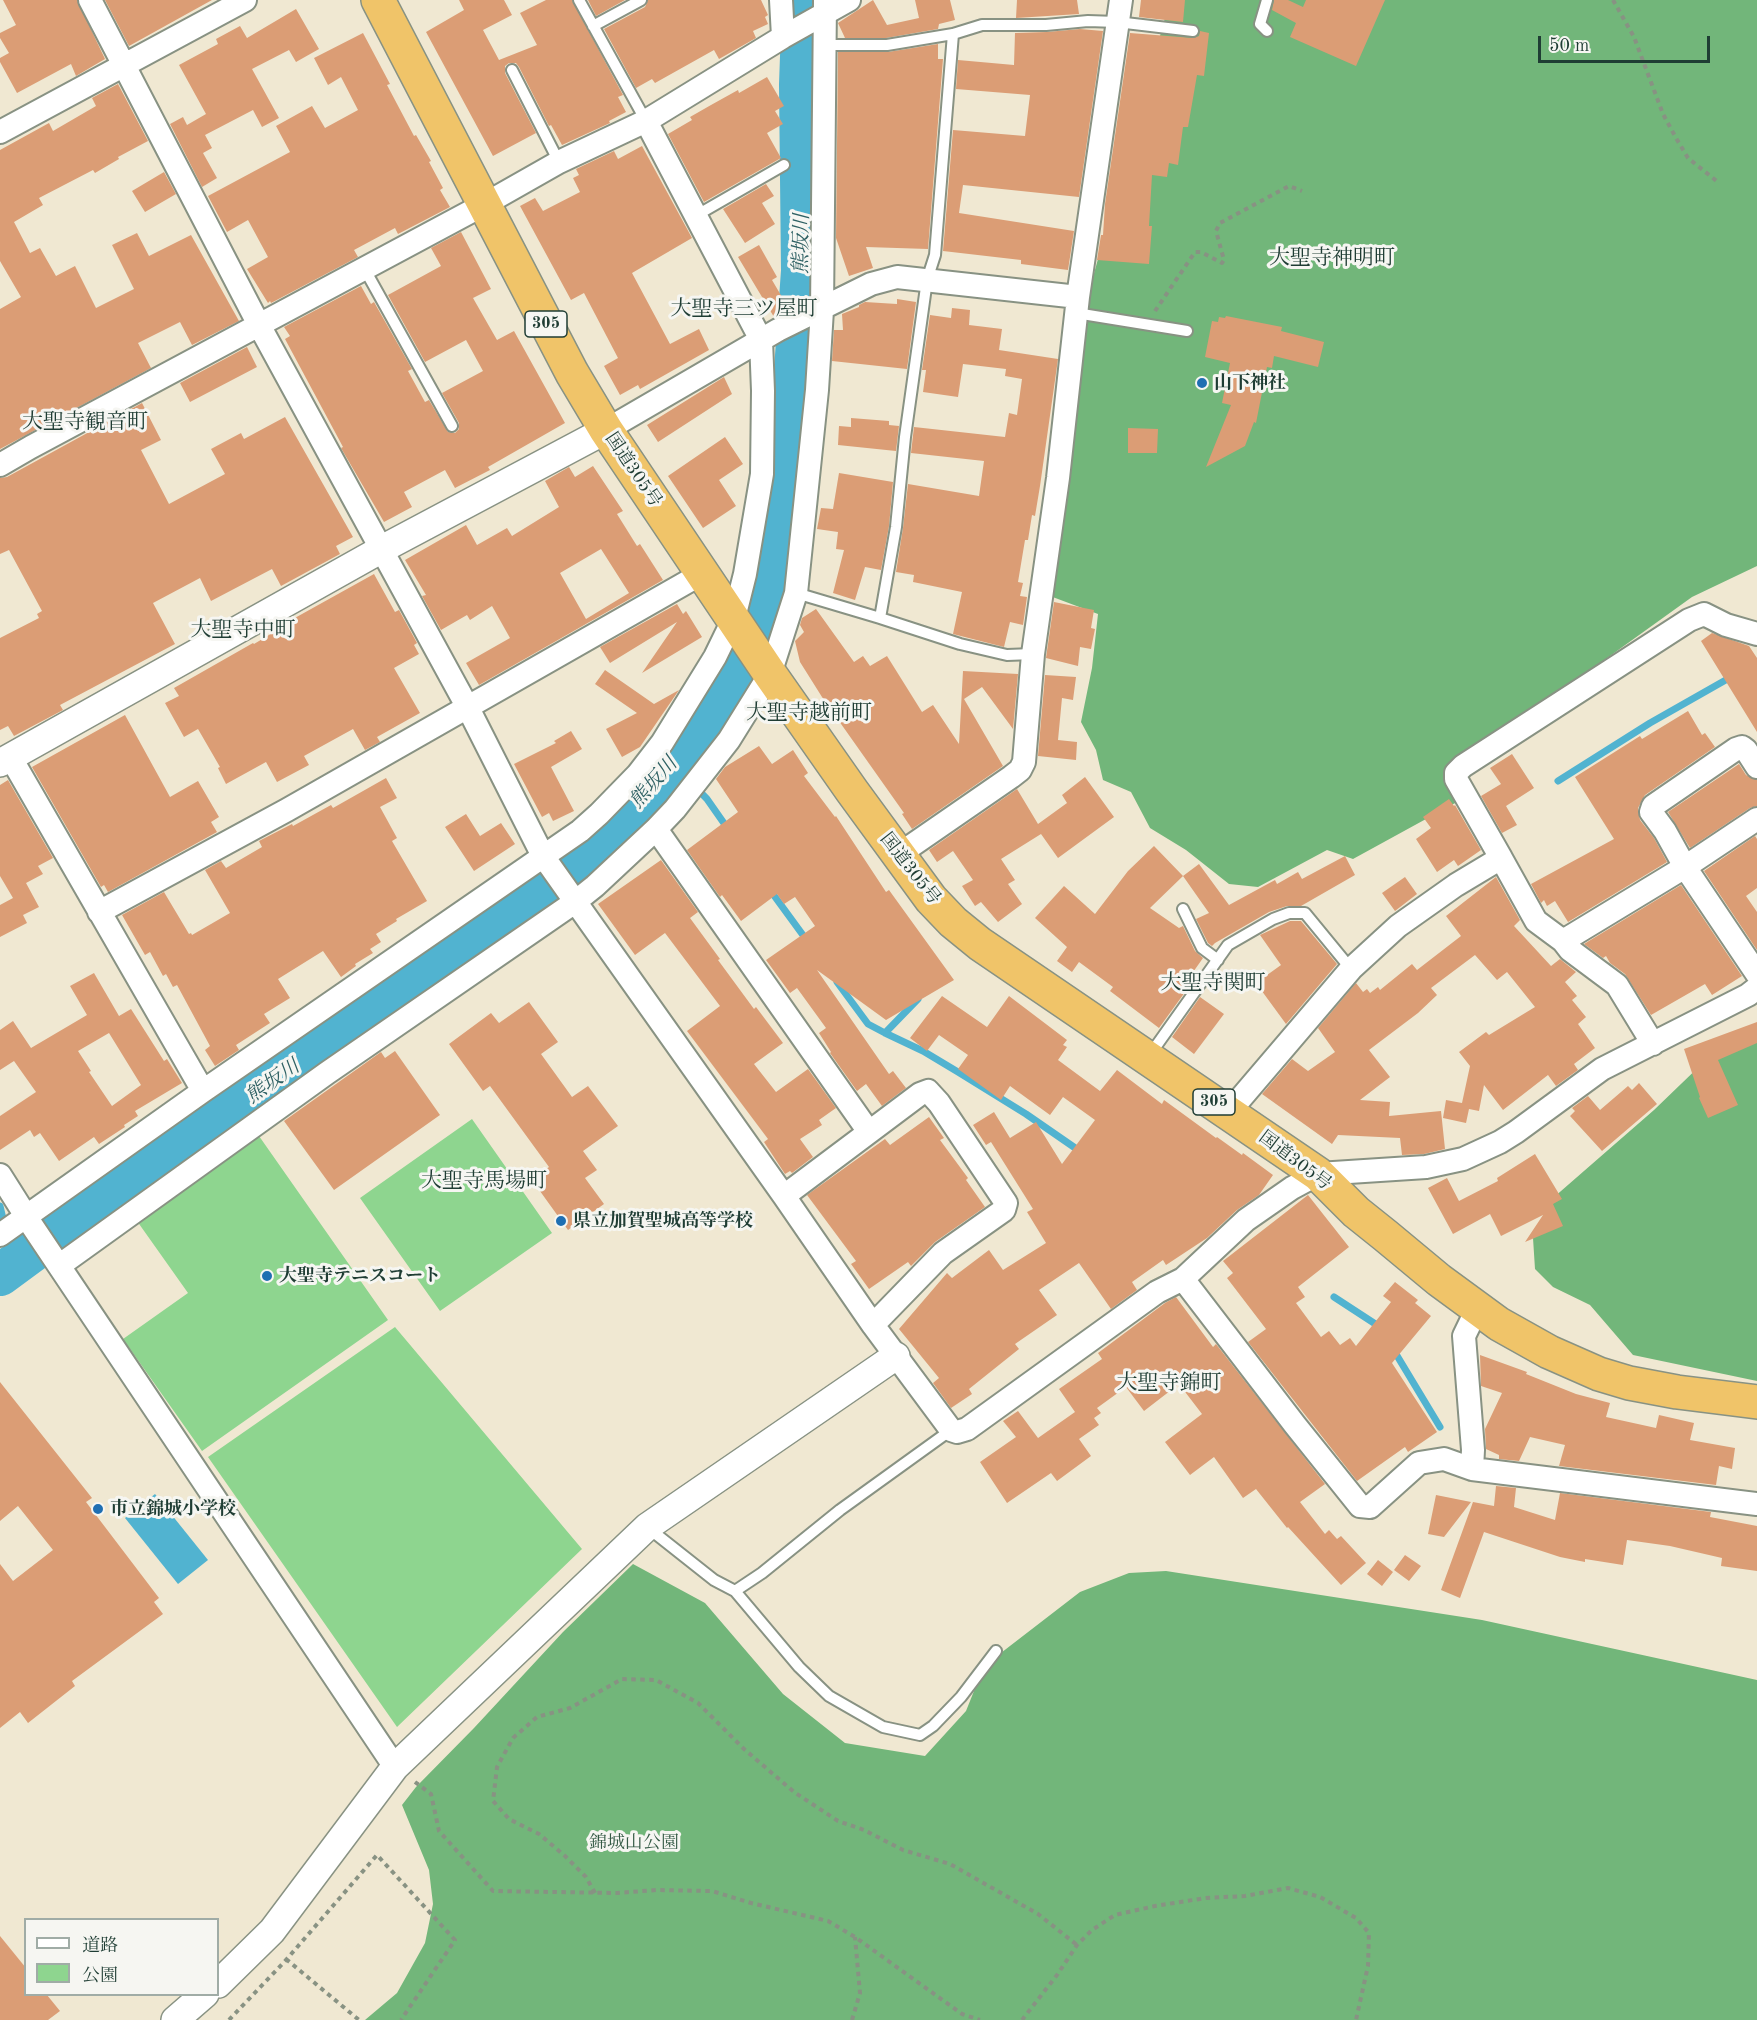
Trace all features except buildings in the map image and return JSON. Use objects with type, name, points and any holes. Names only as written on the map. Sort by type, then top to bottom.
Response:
[{"type":"highway","name":"国道305号","points":[[378,0],[572,373],[606,430],[767,670],[898,855],[953,922],[980,944],[1318,1174],[1356,1212],[1499,1324],[1549,1352],[1599,1374],[1629,1383],[1677,1392],[1757,1402]]},
{"type":"street","points":[[90,0],[259,325],[468,708],[546,861],[873,1325],[951,1430],[957,1432],[967,1429],[1157,1292],[1183,1279],[1246,1220],[1292,1188],[1318,1174],[1426,1167],[1463,1159],[1516,1132],[1602,1069],[1757,988]]},
{"type":"street","points":[[781,0],[783,37]]},
{"type":"street","points":[[0,465],[559,162],[646,121],[783,37],[822,10],[849,0]]},
{"type":"street","points":[[0,132],[236,2]]},
{"type":"street","points":[[56,1260],[595,886],[675,809],[723,748],[767,670],[796,594],[817,390],[816,312],[825,45],[822,10]]},
{"type":"street","points":[[898,855],[1020,770],[1024,762],[1033,654],[1058,478],[1077,305],[1119,11]]},
{"type":"street","points":[[0,1235],[29,1220],[203,1090],[546,861],[599,814],[650,758],[684,710],[715,657],[738,625],[762,474],[763,391],[769,335],[697,215],[646,121]]},
{"type":"street","points":[[203,1090],[99,912],[5,761],[382,549],[606,430],[769,335],[871,284],[897,277],[927,280],[1077,305]]},
{"type":"street","points":[[99,912],[287,810],[703,573]]},
{"type":"street","points":[[1653,1044],[1617,985],[1536,921],[1456,779],[1456,773],[1463,766],[1689,620],[1704,614],[1726,625],[1757,634]]},
{"type":"street","points":[[1757,767],[1746,750],[1742,747],[1736,749],[1653,806],[1651,812],[1757,974]]},
{"type":"street","points":[[1563,941],[1685,867],[1757,819]]},
{"type":"street","points":[[656,829],[868,1132]]},
{"type":"street","points":[[1229,1112],[1351,969],[1398,926],[1456,885],[1501,858]]},
{"type":"street","points":[[784,1196],[920,1094],[928,1091],[939,1103],[1006,1203],[1004,1210],[943,1253],[873,1325]]},
{"type":"street","points":[[0,1174],[395,1767]]},
{"type":"street","points":[[1183,1279],[1360,1506],[1370,1507],[1419,1463],[1444,1459],[1472,1469],[1757,1504]]},
{"type":"street","points":[[1472,1469],[1473,1450],[1464,1336],[1477,1309]]},
{"type":"street","points":[[219,1983],[272,1931],[395,1767],[647,1527],[896,1356]]},
{"type":"street","points":[[175,2020],[205,1996]]},
{"type":"lane","points":[[579,0],[646,121]]},
{"type":"lane","points":[[593,26],[641,0]]},
{"type":"lane","points":[[1267,0],[1260,24],[1267,32]]},
{"type":"lane","points":[[825,45],[887,45],[952,34],[982,25],[1046,25],[1088,21],[1119,11],[1193,31]]},
{"type":"lane","points":[[880,618],[896,527],[905,437],[927,280],[935,255],[952,34]]},
{"type":"lane","points":[[512,70],[559,162]]},
{"type":"lane","points":[[697,215],[784,165]]},
{"type":"lane","points":[[364,268],[452,426]]},
{"type":"lane","points":[[1077,305],[1147,324],[1187,331]]},
{"type":"lane","points":[[796,594],[960,644],[1007,655],[1033,654]]},
{"type":"lane","points":[[1183,909],[1202,948],[1218,960]]},
{"type":"lane","points":[[1148,1057],[1228,945],[1273,919],[1289,913],[1305,913],[1351,969]]},
{"type":"lane","points":[[735,1591],[762,1573],[840,1510],[951,1430]]},
{"type":"lane","points":[[647,1527],[714,1580],[735,1591],[800,1667],[829,1696],[864,1718],[884,1727],[920,1735],[933,1726],[961,1696],[996,1651]]},
{"type":"path","points":[[1613,0],[1634,37],[1663,114],[1676,138],[1688,158],[1719,183]]},
{"type":"path","points":[[1147,324],[1195,252],[1201,252],[1222,263],[1224,260],[1216,231],[1220,223],[1289,186],[1302,191]]},
{"type":"path","points":[[595,1893],[586,1877],[565,1856],[538,1834],[509,1819],[494,1801],[497,1767],[513,1737],[537,1717],[570,1708],[622,1679],[656,1680],[698,1703],[744,1749],[794,1792],[838,1821],[864,1830],[903,1850],[950,1864],[1038,1914],[1077,1944]]},
{"type":"path","points":[[395,1767],[431,1794],[439,1831],[493,1891],[595,1893],[657,1890],[712,1891],[751,1903],[828,1921],[855,1937],[962,2014],[980,2020]]},
{"type":"path","points":[[229,2020],[286,1960],[377,1855],[454,1940],[401,2020]]},
{"type":"path","points":[[1022,2020],[1057,1975],[1077,1944],[1092,1930],[1115,1915],[1206,1898],[1245,1896],[1288,1888],[1320,1897],[1356,1918],[1369,1933],[1368,1966],[1356,2020]]},
{"type":"path","points":[[852,2020],[860,1993],[855,1937]]},
{"type":"path","points":[[263,1940],[359,2020]]},
{"type":"green space","points":[[1170,0],[1757,0],[1757,566],[1692,597],[1596,666],[1456,758],[1457,802],[1353,859],[1327,850],[1258,887],[1229,884],[1186,850],[1150,828],[1131,792],[1103,780],[1096,750],[1081,722],[1092,668],[1098,614],[1050,596],[1088,295]]},
{"type":"green space","points":[[1757,1040],[1757,1381],[1633,1355],[1590,1305],[1553,1287],[1535,1269],[1533,1238],[1553,1198],[1654,1110],[1709,1057]]},
{"type":"green space","points":[[472,1119],[552,1233],[440,1311],[360,1198]]},
{"type":"green space","name":"大聖寺テニスコート","points":[[259,1136],[388,1320],[202,1451],[123,1339],[188,1293],[137,1221]]},
{"type":"green space","points":[[395,1327],[582,1549],[397,1727],[208,1457]]},
{"type":"green space","name":"錦城山公園","points":[[633,1564],[705,1603],[783,1694],[845,1743],[925,1756],[966,1711],[984,1666],[1080,1592],[1129,1573],[1166,1571],[1482,1620],[1757,1680],[1757,2020],[365,2020],[397,1993],[425,1943],[433,1904],[429,1870],[402,1805],[416,1787],[563,1632]]},
{"type":"water","points":[[155,1494],[208,1560],[178,1584],[125,1518]]},
{"type":"waterway","name":"熊坂川","points":[[0,1275],[591,856],[645,797],[710,719],[757,633],[774,574],[785,511],[802,271],[800,85],[803,0]]},
{"type":"waterway","points":[[1558,781],[1650,723],[1731,677]]},
{"type":"waterway","points":[[673,764],[707,799],[728,829]]},
{"type":"waterway","points":[[770,890],[808,942]]},
{"type":"waterway","points":[[837,982],[868,1024],[923,1051],[958,1072],[1026,1114],[1081,1152]]},
{"type":"waterway","points":[[885,1033],[918,999]]},
{"type":"waterway","points":[[0,1206],[14,1265]]},
{"type":"waterway","points":[[1334,1297],[1380,1327]]},
{"type":"waterway","points":[[1393,1349],[1440,1427]]},
{"type":"place","name":"山下神社","points":[[1202,383]]},
{"type":"place","name":"県立加賀聖城高等学校","points":[[561,1221]]},
{"type":"place","name":"大聖寺テニスコート","points":[[267,1276]]},
{"type":"place","name":"市立錦城小学校","points":[[98,1509]]},
{"type":"district","name":"大聖寺神明町","points":[[1332,258]]},
{"type":"district","name":"大聖寺三ツ屋町","points":[[744,309]]},
{"type":"district","name":"大聖寺観音町","points":[[85,422]]},
{"type":"district","name":"大聖寺中町","points":[[243,630]]},
{"type":"district","name":"大聖寺越前町","points":[[809,713]]},
{"type":"district","name":"大聖寺関町","points":[[1213,983]]},
{"type":"district","name":"大聖寺馬場町","points":[[484,1181]]},
{"type":"district","name":"大聖寺錦町","points":[[1169,1383]]}]
